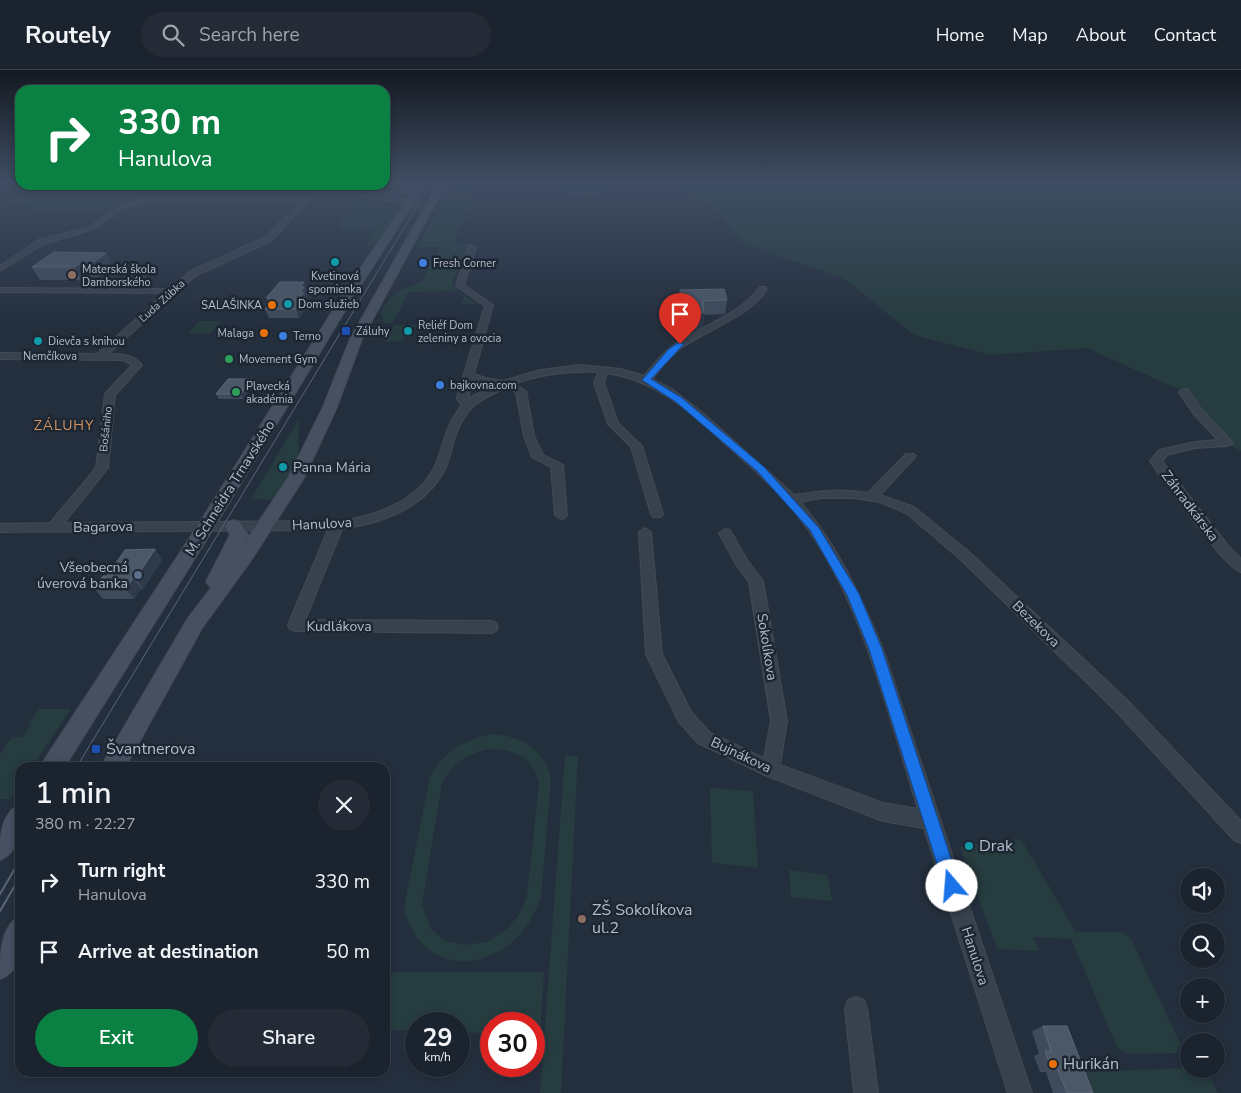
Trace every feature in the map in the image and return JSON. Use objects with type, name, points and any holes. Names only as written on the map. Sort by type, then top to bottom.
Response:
[{"type":"main road","name":"M. Schneidra Trnavského","points":[[55,762],[392,230]]},
{"type":"main road","points":[[195,623],[266,526],[307,458],[330,407],[356,339],[419,230]]},
{"type":"main road","points":[[115,762],[195,623],[239,535],[234,526]]},
{"type":"main road","points":[[0,847],[15,824]]},
{"type":"main road","points":[[0,965],[15,939]]},
{"type":"street","points":[[0,269],[41,242],[86,230]]},
{"type":"street","name":"Ľuda Zúbka","points":[[100,356],[192,274],[268,239],[277,230]]},
{"type":"street","name":"Hanulova","points":[[467,405],[462,399],[489,305],[460,286],[472,247]]},
{"type":"street","points":[[646,380],[676,348],[725,321],[751,303],[763,289]]},
{"type":"street","points":[[0,290],[172,291]]},
{"type":"street","name":"Nemčíkova","points":[[0,356],[100,356]]},
{"type":"street","name":"Bošániho","points":[[54,527],[102,468],[110,394],[138,365],[124,357],[100,356]]},
{"type":"street","name":"Hanulova","points":[[234,526],[337,525],[362,522],[404,504],[428,486],[440,467],[450,436],[467,405],[484,392],[525,376],[549,370],[574,368],[603,370],[631,374],[674,396],[761,469],[790,500],[814,528],[853,594],[875,649],[1020,1093]]},
{"type":"street","points":[[603,370],[599,383],[612,424],[636,446],[657,514]]},
{"type":"street","points":[[469,375],[486,383],[515,387],[521,391],[529,436],[538,457],[557,465],[561,515]]},
{"type":"street","name":"Záhradkárska","points":[[1184,392],[1197,411],[1227,443],[1195,445],[1163,452],[1156,461],[1225,552],[1241,567]]},
{"type":"street","points":[[872,496],[910,456]]},
{"type":"street","name":"Bezekova","points":[[790,500],[833,493],[872,496],[904,506],[943,536],[1121,706],[1241,834]]},
{"type":"street","name":"Kudlákova","points":[[337,525],[295,625],[491,627]]},
{"type":"street","name":"Bagarova","points":[[0,528],[234,526]]},
{"type":"street","name":"Bujnákova","points":[[645,532],[654,654],[685,717],[704,738],[771,769],[883,812],[931,820]]},
{"type":"street","name":"Sokolíkova","points":[[726,533],[742,563],[756,581],[779,721],[771,769]]},
{"type":"street","points":[[856,1008],[866,1093]]},
{"type":"green space","points":[[376,230],[387,230],[378,243],[365,245]]},
{"type":"green space","points":[[426,230],[459,230],[454,243],[419,243]]},
{"type":"green space","points":[[731,230],[1241,230],[1241,451],[1227,443],[1184,392],[1087,348],[991,355],[914,335],[845,279],[743,243]]},
{"type":"green space","points":[[418,244],[471,244],[468,253],[464,254],[452,284],[455,289],[477,304],[461,304],[464,297],[456,291],[409,292],[394,321],[392,323],[384,323],[381,312],[385,305],[394,295],[423,281],[439,247],[419,247],[417,251]]},
{"type":"green space","points":[[157,267],[136,285],[88,285],[96,278],[120,279],[131,269],[120,268]]},
{"type":"green space","points":[[200,321],[222,321],[210,334],[188,333]]},
{"type":"green space","points":[[394,325],[449,325],[448,328],[410,327],[403,341],[386,342]]},
{"type":"green space","points":[[299,419],[298,463],[276,500],[251,499]]},
{"type":"green space","points":[[39,709],[71,709],[35,762],[15,762],[15,793],[11,799],[0,799],[0,754],[12,737],[22,737],[32,724],[29,723]]},
{"type":"green space","points":[[493,734],[504,735],[523,742],[538,753],[548,770],[551,781],[541,897],[530,922],[522,932],[496,953],[479,959],[462,961],[446,959],[432,952],[420,941],[410,926],[404,907],[430,776],[449,753],[464,743]],"holes":[[[489,749],[514,753],[526,760],[536,773],[539,782],[527,896],[520,913],[508,928],[487,942],[463,945],[446,941],[431,929],[422,905],[442,783],[461,760]]]},
{"type":"green space","points":[[565,756],[578,756],[561,1093],[540,1093],[541,1077],[545,1077],[545,1026]]},
{"type":"green space","points":[[710,788],[753,791],[758,868],[712,863]]},
{"type":"green space","points":[[1021,839],[1076,932],[1123,932],[1131,939],[1180,1043],[1177,1053],[1127,1054],[1117,1047],[1071,939],[1034,937],[1039,951],[997,949],[960,847]]},
{"type":"green space","points":[[789,870],[828,875],[832,901],[791,897]]},
{"type":"green space","points":[[390,972],[544,972],[541,1012],[480,1012],[480,1033],[470,1032],[470,1012],[405,1012],[405,1031],[390,1030]]},
{"type":"green space","points":[[1180,1068],[1180,1078],[1210,1078],[1218,1093],[1088,1093],[1079,1072]]},
{"type":"building","points":[[54,252],[106,253],[91,264],[79,264],[74,267],[32,267]]},
{"type":"building","points":[[280,282],[304,282],[300,287],[304,287],[300,293],[304,293],[300,298],[304,298],[296,309],[265,309],[270,304],[266,304],[270,298],[266,298]]},
{"type":"building","points":[[724,289],[727,300],[703,301],[704,312],[698,315],[683,315],[680,290]]},
{"type":"building","points":[[228,379],[252,379],[241,394],[216,394]]},
{"type":"building","points":[[155,549],[136,578],[133,578],[126,589],[94,588],[103,576],[107,576],[125,550]]},
{"type":"building","points":[[1043,1026],[1067,1026],[1093,1093],[1067,1093],[1057,1068],[1051,1068],[1045,1051],[1051,1051]]},
{"type":"tram line","points":[[80,762],[403,230]]},
{"type":"tram line","points":[[0,894],[15,868]]},
{"type":"tram line","points":[[0,911],[15,886]]},
{"type":"place","name":"Kvetinová spomienka","points":[[335,262]]},
{"type":"place","name":"Fresh Corner","points":[[423,263]]},
{"type":"place","name":"Materská škola Damborského","points":[[72,275]]},
{"type":"place","name":"Dom služieb","points":[[288,304]]},
{"type":"place","name":"SALAŠINKA","points":[[272,305]]},
{"type":"place","name":"Záluhy","points":[[346,331]]},
{"type":"place","name":"Reliéf Dom zeleniny a ovocia","points":[[408,331]]},
{"type":"place","name":"Malaga","points":[[264,333]]},
{"type":"place","name":"Terno","points":[[283,336]]},
{"type":"place","name":"Dievča s knihou","points":[[38,341]]},
{"type":"place","name":"Movement Gym","points":[[229,359]]},
{"type":"place","name":"bajkovna.com","points":[[440,385]]},
{"type":"place","name":"Plavecká akadémia","points":[[236,392]]},
{"type":"place","name":"Panna Mária","points":[[283,467]]},
{"type":"place","name":"Všeobecná úverová banka","points":[[138,575]]},
{"type":"place","name":"Švantnerova","points":[[96,749]]},
{"type":"place","name":"Drak","points":[[969,846]]},
{"type":"place","name":"ZŠ Sokolíkova ul.2","points":[[582,919]]},
{"type":"place","name":"Hurikán","points":[[1053,1064]]},
{"type":"district","name":"ZÁLUHY","points":[[64,425]]},
{"type":"route","points":[[680,344],[646,380],[658,385],[679,400],[761,469],[814,528],[853,594],[875,649],[952,886]]}]
